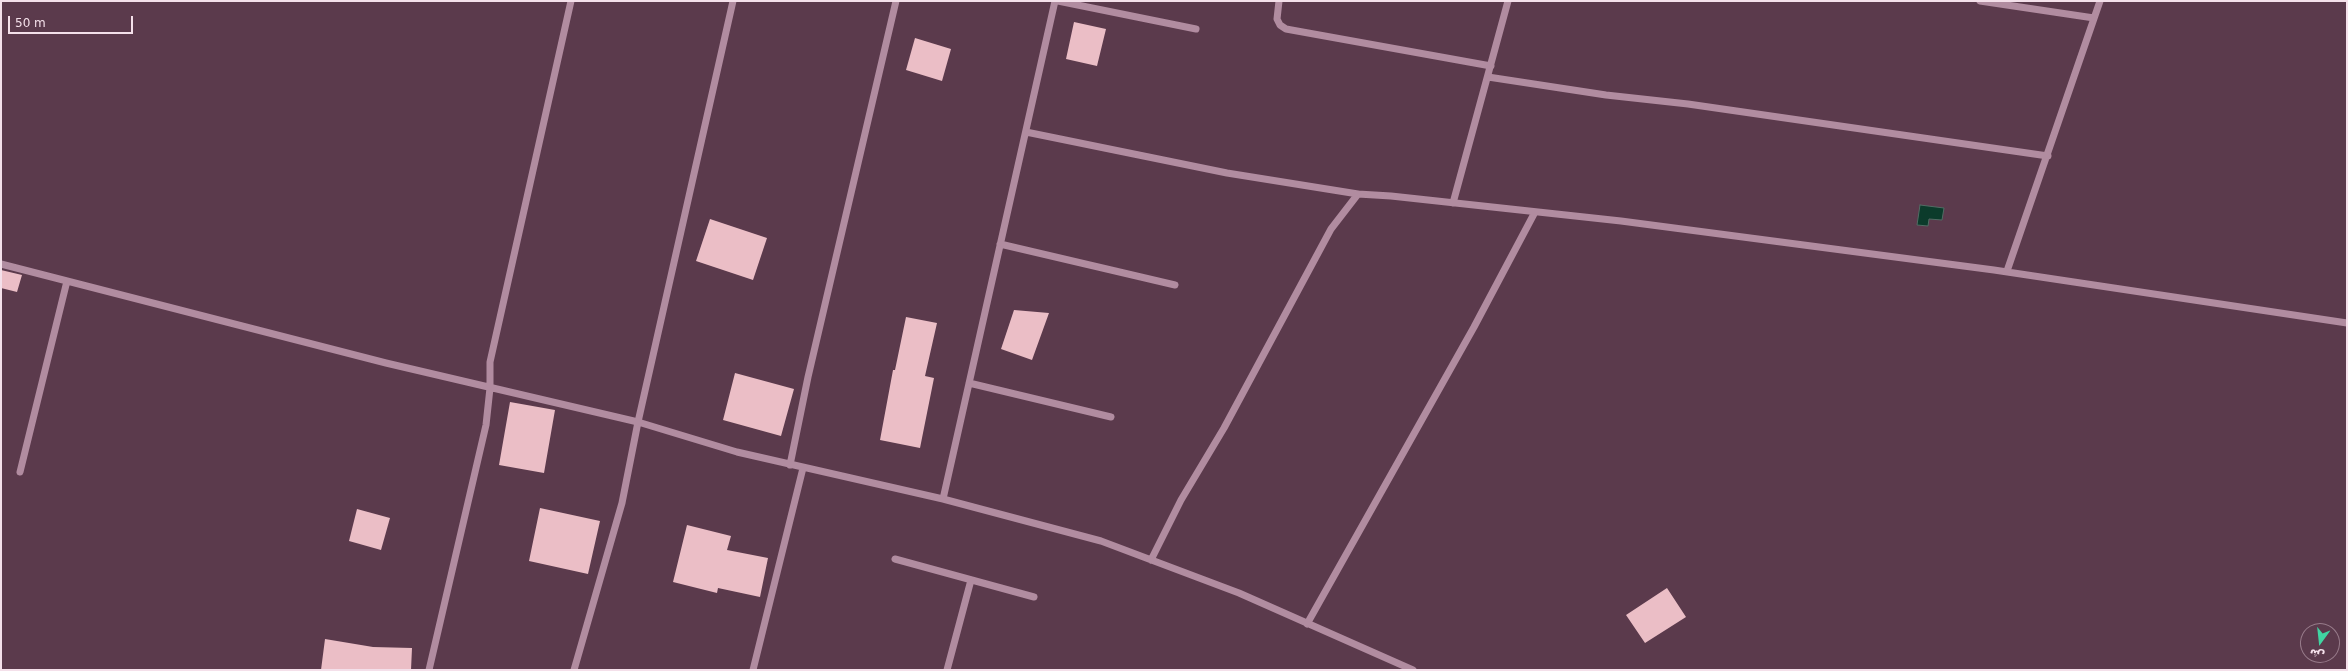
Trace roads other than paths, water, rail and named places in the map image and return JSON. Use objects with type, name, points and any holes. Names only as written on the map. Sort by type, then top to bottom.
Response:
[{"type":"street","points":[[429,670],[486,425],[490,388],[490,362],[571,1]]},
{"type":"street","points":[[574,670],[622,503],[638,422],[733,1]]},
{"type":"street","points":[[790,465],[812,362],[896,1]]},
{"type":"street","points":[[943,499],[1055,1]]},
{"type":"street","points":[[1058,1],[1196,29]]},
{"type":"street","points":[[1279,1],[1278,19],[1280,25],[1286,29],[1491,66]]},
{"type":"street","points":[[1453,203],[1508,1]]},
{"type":"street","points":[[1980,1],[2094,18]]},
{"type":"street","points":[[2007,271],[2048,156],[2100,1]]},
{"type":"street","points":[[1488,77],[1606,95],[1688,104],[2048,156]]},
{"type":"street","points":[[1026,132],[1227,173],[1358,194],[1621,221],[2007,271],[2347,323]]},
{"type":"street","points":[[1151,560],[1182,500],[1224,428],[1331,229],[1358,194]]},
{"type":"street","points":[[1307,624],[1474,327],[1535,212]]},
{"type":"street","points":[[1000,244],[1175,285]]},
{"type":"street","points":[[1,264],[490,388],[638,422],[790,465],[943,499],[1101,541],[1239,593],[1413,670]]},
{"type":"street","points":[[20,472],[67,281]]},
{"type":"street","points":[[969,382],[1111,417]]},
{"type":"street","points":[[754,670],[803,468]]},
{"type":"street","points":[[895,559],[1034,597]]},
{"type":"street","points":[[947,670],[971,580]]}]
